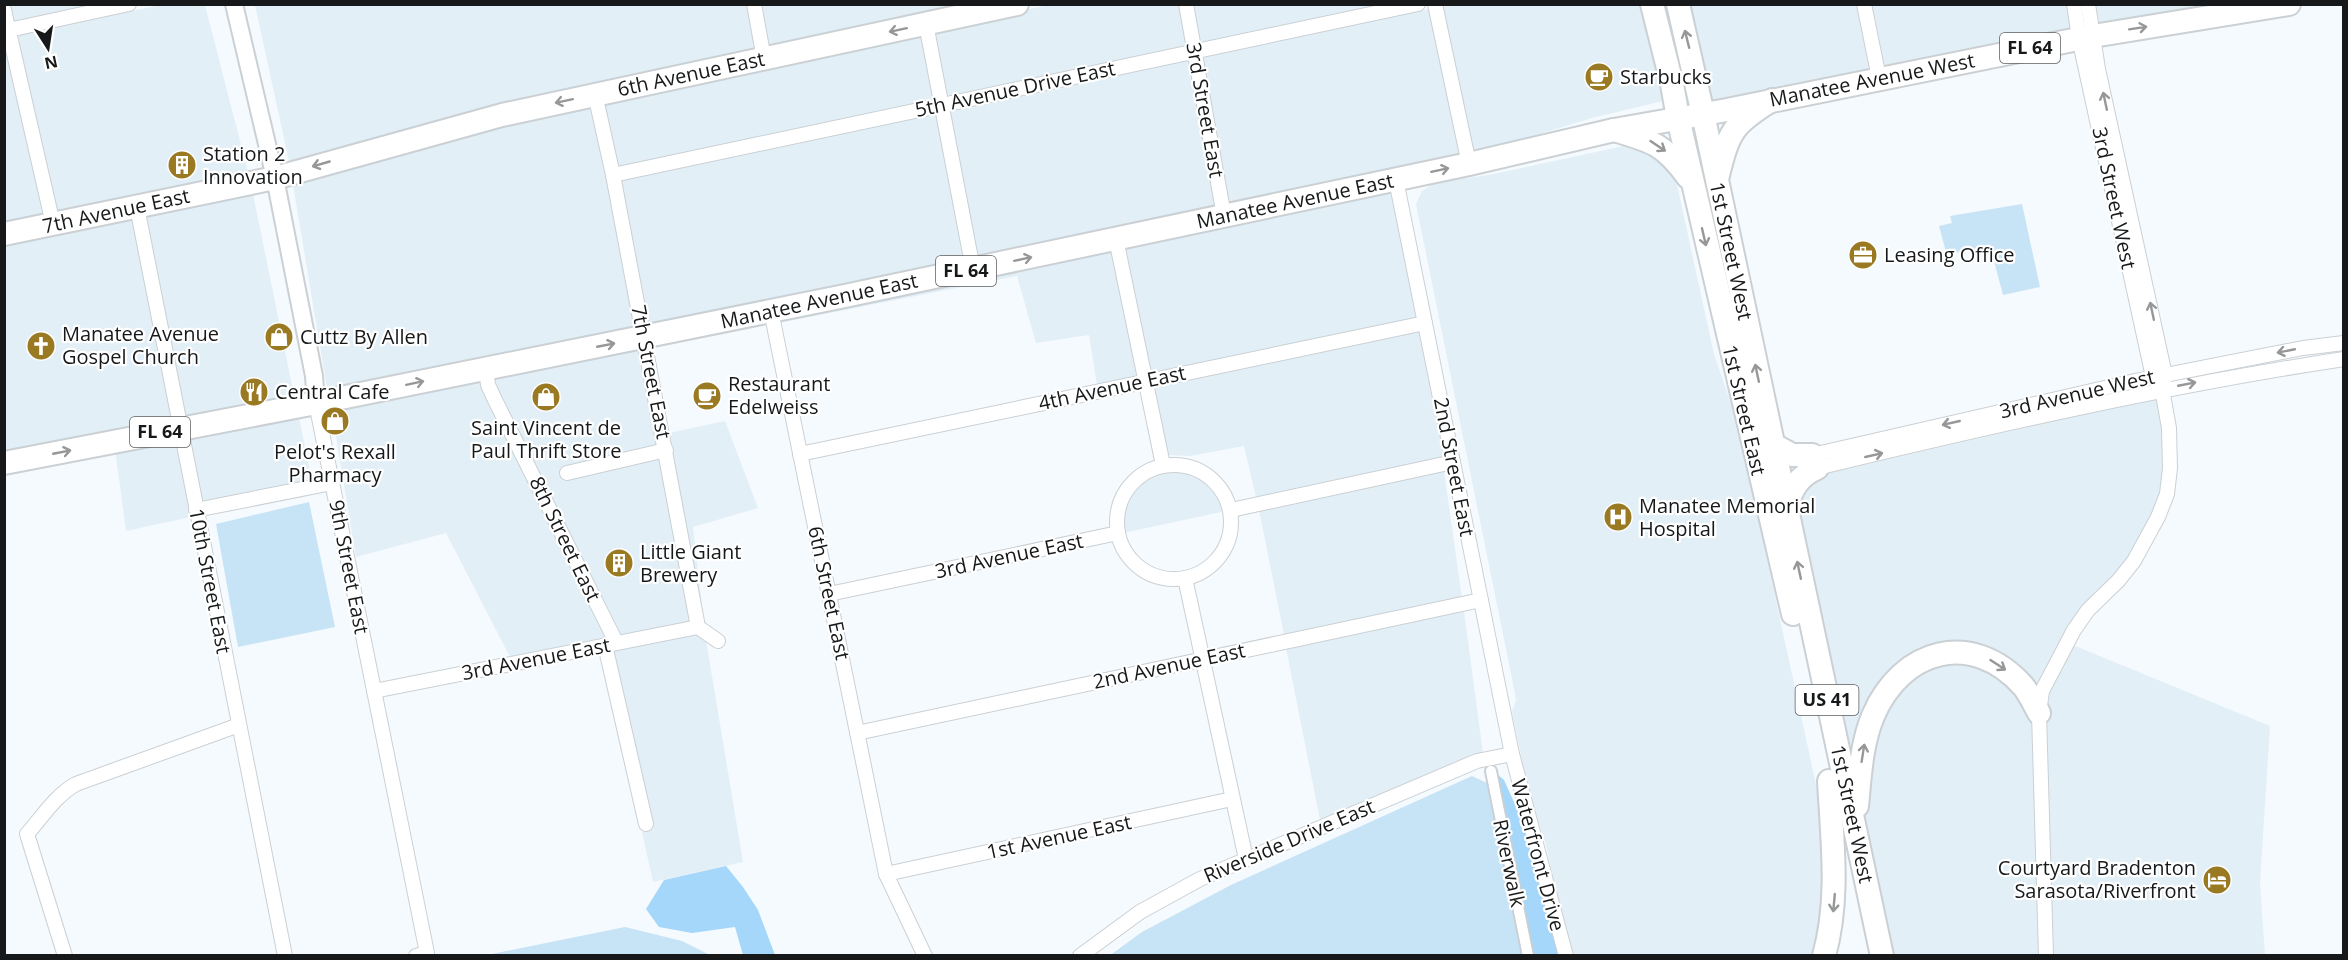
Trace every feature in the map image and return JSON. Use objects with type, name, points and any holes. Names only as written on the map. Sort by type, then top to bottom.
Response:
[{"type":"main road","name":"6th Avenue East","points":[[367,151],[502,115],[926,24],[981,8],[1017,4]]},
{"type":"main road","name":"1st Street East","points":[[1652,4],[1791,608],[1866,956]]},
{"type":"main road","name":"1st Street West","points":[[1678,4],[1882,956]]},
{"type":"main road","name":"Manatee Avenue West","points":[[1703,114],[2086,37],[2289,4]]},
{"type":"main road","points":[[1716,179],[1726,143],[1734,128],[1745,116],[1772,100]]},
{"type":"main road","name":"Manatee Avenue East","points":[[4,463],[771,311],[1396,180],[1614,130],[1703,114]]},
{"type":"main road","points":[[1614,130],[1650,140],[1664,149],[1691,180]]},
{"type":"main road","name":"7th Avenue East","points":[[4,234],[275,177],[367,151]]},
{"type":"main road","points":[[1772,444],[1792,454],[1815,461],[1796,483],[1786,509]]},
{"type":"main road","points":[[1856,832],[1866,732],[1887,690],[1894,680],[1909,667],[1942,652],[1964,653],[1988,659],[2007,671],[2024,687],[2039,713]]},
{"type":"main road","points":[[1824,956],[1831,926],[1835,890],[1829,781]]},
{"type":"street","points":[[7,31],[129,4]]},
{"type":"street","name":"9th Street East","points":[[234,4],[275,177],[314,376],[316,403],[374,691],[421,954]]},
{"type":"street","points":[[754,4],[764,59]]},
{"type":"street","name":"3rd Street East","points":[[1186,4],[1224,216]]},
{"type":"street","name":"5th Avenue Drive East","points":[[613,175],[1418,4]]},
{"type":"street","points":[[1435,4],[1469,164]]},
{"type":"street","points":[[1864,4],[1879,78]]},
{"type":"street","name":"3rd Street West","points":[[2046,956],[2039,713],[2042,691],[2074,630],[2088,610],[2130,567],[2151,532],[2167,494],[2171,451],[2162,389],[2086,37],[2074,4]]},
{"type":"street","name":"3rd Street West","points":[[2086,37],[2088,4]]},
{"type":"street","points":[[4,9],[7,31],[53,224]]},
{"type":"street","points":[[926,24],[973,269]]},
{"type":"street","name":"7th Street East","points":[[595,94],[613,175],[698,627]]},
{"type":"street","name":"2nd Street East","points":[[1396,180],[1512,754]]},
{"type":"street","name":"10th Street East","points":[[136,207],[285,956]]},
{"type":"street","points":[[1116,239],[1163,465]]},
{"type":"street","name":"6th Street East","points":[[771,311],[886,874],[925,956]]},
{"type":"street","name":"4th Avenue East","points":[[800,454],[1425,323]]},
{"type":"street","name":"3rd Avenue West","points":[[1815,461],[1983,415],[2159,376],[2343,343]]},
{"type":"street","points":[[2323,346],[2326,361]]},
{"type":"street","name":"3rd Avenue West","points":[[1815,461],[1989,429],[2162,389],[2343,359]]},
{"type":"street","name":"8th Street East","points":[[486,369],[488,385],[611,644],[645,824]]},
{"type":"street","points":[[1983,415],[1989,429]]},
{"type":"street","points":[[567,473],[666,450]]},
{"type":"street","points":[[1231,510],[1453,462]]},
{"type":"street","points":[[1163,465],[1188,466],[1206,474],[1222,491],[1231,510],[1231,529],[1223,553],[1209,568],[1185,578],[1163,578],[1142,570],[1126,553],[1118,533],[1118,510],[1127,490],[1141,475],[1163,465]]},
{"type":"street","points":[[196,510],[332,483]]},
{"type":"street","name":"3rd Avenue East","points":[[829,594],[1118,533]]},
{"type":"street","points":[[1185,578],[1246,859]]},
{"type":"street","name":"2nd Avenue East","points":[[857,733],[1481,600]]},
{"type":"street","points":[[698,627],[718,641]]},
{"type":"street","name":"3rd Avenue East","points":[[374,691],[698,627]]},
{"type":"street","points":[[65,956],[27,834],[66,789],[239,725]]},
{"type":"street","name":"Riverside Drive East","points":[[1080,956],[1166,896],[1246,859],[1477,761],[1512,754]]},
{"type":"street","name":"Waterfront Drive","points":[[1512,754],[1566,956]]},
{"type":"street","name":"Riverwalk","points":[[1491,771],[1528,956]]},
{"type":"street","name":"1st Avenue East","points":[[886,874],[1232,799]]},
{"type":"shaded area","points":[[10,4],[97,5],[14,22]]},
{"type":"shaded area","points":[[974,4],[769,51],[760,5]]},
{"type":"shaded area","points":[[1192,4],[1385,5],[1199,43]]},
{"type":"shaded area","points":[[1450,4],[1643,5],[1663,101],[1592,118],[1497,147],[1474,149],[1471,147],[1441,6]]},
{"type":"shaded area","points":[[2094,4],[2247,5],[2098,28]]},
{"type":"shaded area","points":[[161,5],[205,5],[249,176],[58,216],[17,35]]},
{"type":"shaded area","points":[[255,5],[747,5],[757,54],[290,166]]},
{"type":"shaded area","points":[[1049,5],[1180,5],[1188,46],[946,96],[933,29]]},
{"type":"shaded area","points":[[1688,5],[1858,5],[1872,73],[1713,103]]},
{"type":"shaded area","points":[[1870,5],[2068,5],[2072,33],[1883,71]]},
{"type":"shaded area","points":[[1429,9],[1461,159],[1228,208],[1202,57]]},
{"type":"shaded area","points":[[921,32],[934,99],[618,167],[603,99]]},
{"type":"shaded area","points":[[4,38],[46,219],[5,227]]},
{"type":"shaded area","points":[[1190,59],[1217,211],[978,261],[948,110]]},
{"type":"shaded area","points":[[591,102],[637,332],[328,394],[292,179]]},
{"type":"shaded area","points":[[937,112],[966,264],[649,329],[620,180]]},
{"type":"shaded area","name":"Manatee Memorial Hospital","points":[[1628,145],[1644,147],[1673,172],[1714,354],[1737,421],[1825,826],[1821,955],[1573,956],[1561,915],[1546,845],[1529,795],[1512,711],[1516,700],[1512,679],[1416,204],[1422,191],[1436,182],[1489,175]]},
{"type":"shaded area","points":[[1391,187],[1418,318],[1150,373],[1123,244]]},
{"type":"shaded area","points":[[252,189],[295,400],[185,421],[144,212]]},
{"type":"shaded area","points":[[2022,204],[2040,287],[2003,295],[1993,257],[1980,248],[1949,254],[1946,252],[1939,226],[1952,223],[1950,216]]},
{"type":"shaded area","points":[[132,215],[173,423],[5,456],[5,240]]},
{"type":"shaded area","points":[[1111,247],[1139,376],[1097,385],[1089,335],[1036,343],[1017,276],[779,323],[778,317]]},
{"type":"shaded area","points":[[1420,331],[1434,396],[1443,457],[1256,497],[1244,446],[1190,456],[1167,455],[1153,386]]},
{"type":"shaded area","points":[[640,345],[659,445],[560,468],[563,481],[662,458],[691,622],[619,635],[500,397],[493,374]]},
{"type":"shaded area","points":[[481,377],[607,637],[510,657],[446,533],[356,557],[331,407]]},
{"type":"shaded area","points":[[2157,397],[2163,428],[2164,467],[2161,492],[2153,514],[2129,557],[2070,626],[2037,687],[2011,666],[1905,662],[1853,790],[1817,626],[1796,496],[1819,475]]},
{"type":"shaded area","points":[[298,413],[312,480],[201,502],[187,434]]},
{"type":"shaded area","points":[[725,421],[758,508],[693,527],[704,624],[669,433]]},
{"type":"shaded area","points":[[175,436],[191,517],[126,531],[115,449]]},
{"type":"shaded area","points":[[1167,470],[1188,472],[1203,478],[1220,496],[1226,511],[1123,533],[1122,514],[1130,494],[1145,478]]},
{"type":"shaded area","points":[[1444,471],[1462,598],[1284,635],[1259,510]]},
{"type":"shaded area","points":[[309,502],[335,627],[238,647],[216,524]]},
{"type":"shaded area","points":[[1464,611],[1483,753],[1320,820],[1286,648]]},
{"type":"shaded area","points":[[697,634],[706,640],[743,862],[653,882],[642,832],[653,829],[612,650]]},
{"type":"shaded area","points":[[2073,645],[2270,726],[2260,883],[2265,955],[2052,955],[2045,712],[2048,693]]},
{"type":"shaded area","points":[[1964,660],[2004,677],[2033,715],[2040,955],[1893,955],[1862,830],[1867,767],[1878,718],[1912,673]]},
{"type":"shaded area","points":[[1496,773],[1504,780],[1527,831],[1558,955],[1524,955]]},
{"type":"shaded area","points":[[1472,776],[1489,784],[1524,955],[1109,956],[1142,932],[1231,885]]},
{"type":"shaded area","points":[[726,866],[758,910],[775,955],[743,955],[735,927],[692,933],[659,927],[646,909],[664,880]]},
{"type":"shaded area","points":[[625,927],[682,941],[710,955],[487,955]]},
{"type":"place","name":"Starbucks","points":[[1599,77]]},
{"type":"place","name":"Station 2 Innovation","points":[[182,165]]},
{"type":"place","name":"Leasing Office","points":[[1863,255]]},
{"type":"place","name":"Cuttz By Allen","points":[[279,337]]},
{"type":"place","name":"Manatee Avenue Gospel Church","points":[[41,346]]},
{"type":"place","name":"Central Cafe","points":[[254,392]]},
{"type":"place","name":"Restaurant Edelweiss","points":[[707,396]]},
{"type":"place","name":"Saint Vincent de Paul Thrift Store","points":[[546,397]]},
{"type":"place","name":"Pelot's Rexall Pharmacy","points":[[335,421]]},
{"type":"place","name":"Manatee Memorial Hospital","points":[[1618,517]]},
{"type":"place","name":"Little Giant Brewery","points":[[619,563]]},
{"type":"place","name":"Courtyard Bradenton Sarasota/Riverfront","points":[[2217,880]]}]
